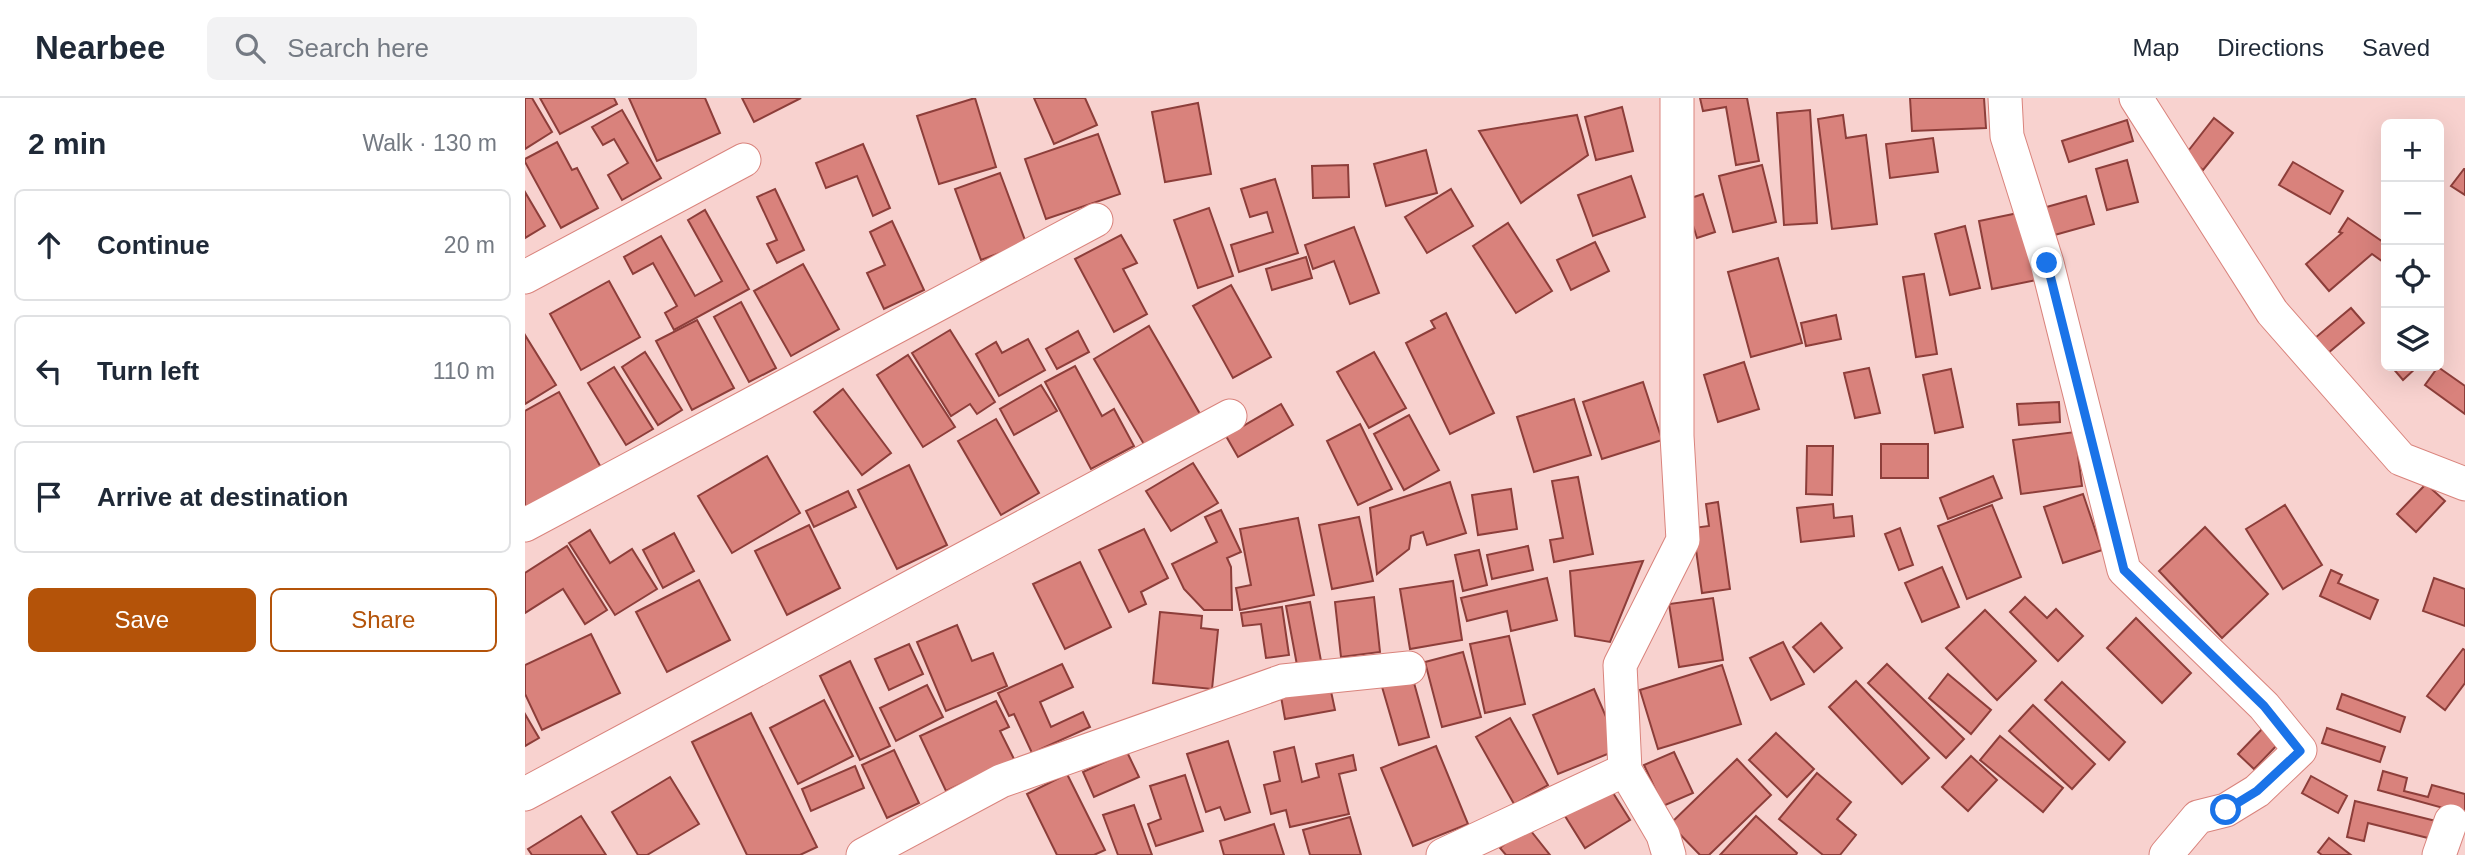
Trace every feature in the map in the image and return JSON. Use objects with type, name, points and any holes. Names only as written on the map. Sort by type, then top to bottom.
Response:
[{"type":"street","points":[[1669,855],[1663,835],[1625,769],[1620,665],[1683,540],[1677,436],[1677,98]]},
{"type":"street","points":[[2005,98],[2007,136],[2047,263],[2124,570],[2264,706],[2300,751],[2257,791],[2226,810],[2199,817],[2166,855]]},
{"type":"street","points":[[2136,98],[2272,312],[2400,459],[2465,484]]},
{"type":"street","points":[[525,277],[744,160]]},
{"type":"street","points":[[525,525],[1096,220]]},
{"type":"street","points":[[525,794],[1230,416]]},
{"type":"street","points":[[863,855],[1001,781],[1283,681],[1409,668]]},
{"type":"street","points":[[1443,855],[1625,769]]},
{"type":"street","points":[[2439,855],[2451,821]]},
{"type":"building","points":[[525,98],[532,98],[552,132],[525,149]]},
{"type":"building","points":[[540,98],[614,98],[617,104],[560,134]]},
{"type":"building","points":[[629,98],[705,98],[720,133],[657,161]]},
{"type":"building","points":[[742,98],[801,98],[754,122]]},
{"type":"building","points":[[975,98],[996,167],[939,184],[917,116]]},
{"type":"building","points":[[1034,98],[1085,98],[1097,125],[1054,144]]},
{"type":"building","points":[[1700,98],[1747,98],[1759,161],[1736,165],[1726,107],[1703,111]]},
{"type":"building","points":[[1910,98],[1984,98],[1986,128],[1912,131]]},
{"type":"building","points":[[1198,103],[1211,174],[1165,182],[1152,112]]},
{"type":"building","points":[[1622,107],[1633,151],[1596,160],[1585,117]]},
{"type":"building","points":[[622,110],[661,178],[622,200],[608,175],[628,163],[614,139],[603,145],[592,127]]},
{"type":"building","points":[[1810,110],[1817,223],[1784,225],[1777,113]]},
{"type":"building","points":[[1577,115],[1588,155],[1521,203],[1479,131]]},
{"type":"building","points":[[1843,115],[1846,138],[1866,135],[1877,224],[1832,229],[1818,119]]},
{"type":"building","points":[[2214,118],[2233,133],[2203,170],[2185,155]]},
{"type":"building","points":[[2127,120],[2133,141],[2069,162],[2062,141]]},
{"type":"building","points":[[1098,134],[1120,194],[1046,219],[1025,159]]},
{"type":"building","points":[[1933,138],[1938,172],[1890,178],[1886,144]]},
{"type":"building","points":[[557,142],[572,170],[577,168],[598,208],[561,228],[525,162],[525,159]]},
{"type":"building","points":[[863,144],[890,208],[873,216],[857,176],[826,188],[816,163]]},
{"type":"building","points":[[1426,150],[1437,193],[1386,206],[1374,164]]},
{"type":"building","points":[[2127,160],[2138,202],[2107,210],[2096,169]]},
{"type":"building","points":[[2293,162],[2343,191],[2330,214],[2279,185]]},
{"type":"building","points":[[1348,165],[1349,197],[1313,198],[1312,166]]},
{"type":"building","points":[[1762,165],[1776,222],[1733,232],[1719,176]]},
{"type":"building","points":[[2465,169],[2465,195],[2451,186]]},
{"type":"building","points":[[1000,173],[1026,243],[981,260],[955,189]]},
{"type":"building","points":[[1631,176],[1645,217],[1593,236],[1578,195]]},
{"type":"building","points":[[1275,179],[1298,253],[1239,272],[1231,245],[1273,232],[1267,212],[1250,217],[1241,189]]},
{"type":"building","points":[[775,189],[804,250],[777,263],[767,244],[777,240],[757,197]]},
{"type":"building","points":[[1451,189],[1473,226],[1427,253],[1405,217]]},
{"type":"building","points":[[525,192],[545,226],[525,238]]},
{"type":"building","points":[[1703,194],[1715,232],[1697,238],[1685,200]]},
{"type":"building","points":[[2086,196],[2094,224],[2051,236],[2043,208]]},
{"type":"building","points":[[1209,208],[1233,276],[1198,288],[1174,220]]},
{"type":"building","points":[[705,210],[749,289],[674,330],[665,313],[677,306],[653,263],[633,274],[624,257],[661,236],[695,296],[722,281],[688,220]]},
{"type":"building","points":[[2023,212],[2037,280],[1992,289],[1979,221]]},
{"type":"building","points":[[2348,218],[2381,241],[2381,260],[2372,254],[2329,291],[2306,264],[2342,233],[2339,232]]},
{"type":"building","points":[[892,221],[924,290],[884,309],[867,273],[885,265],[870,232]]},
{"type":"building","points":[[1508,223],[1552,291],[1516,313],[1473,246]]},
{"type":"building","points":[[1965,226],[1980,288],[1950,295],[1935,234]]},
{"type":"building","points":[[1354,227],[1379,293],[1350,304],[1334,261],[1313,269],[1305,245]]},
{"type":"building","points":[[1121,235],[1137,263],[1123,269],[1147,314],[1114,332],[1075,259]]},
{"type":"building","points":[[1595,242],[1609,271],[1571,290],[1557,260]]},
{"type":"building","points":[[1306,257],[1312,278],[1272,290],[1266,269]]},
{"type":"building","points":[[1778,258],[1802,343],[1751,357],[1728,272]]},
{"type":"building","points":[[803,264],[839,329],[791,356],[754,291]]},
{"type":"building","points":[[1924,274],[1937,354],[1916,357],[1903,277]]},
{"type":"building","points":[[609,281],[640,337],[581,370],[550,314]]},
{"type":"building","points":[[1231,285],[1271,357],[1233,378],[1193,306]]},
{"type":"building","points":[[741,302],[776,368],[749,382],[714,317]]},
{"type":"building","points":[[2351,308],[2364,323],[2328,353],[2315,338]]},
{"type":"building","points":[[1446,313],[1494,413],[1450,434],[1406,343],[1435,328],[1431,321]]},
{"type":"building","points":[[1836,315],[1841,339],[1806,346],[1801,323]]},
{"type":"building","points":[[697,320],[734,388],[692,410],[656,341]]},
{"type":"building","points":[[1149,326],[1200,414],[1145,446],[1094,359]]},
{"type":"building","points":[[950,330],[995,402],[977,414],[970,404],[951,416],[912,353]]},
{"type":"building","points":[[1078,331],[1089,352],[1057,369],[1046,349]]},
{"type":"building","points":[[525,335],[556,385],[525,404]]},
{"type":"building","points":[[1028,339],[1045,370],[999,396],[976,354],[996,342],[1002,353]]},
{"type":"building","points":[[645,352],[682,410],[658,425],[622,367]]},
{"type":"building","points":[[1374,352],[1406,408],[1369,428],[1337,372]]},
{"type":"building","points":[[908,355],[955,427],[923,447],[877,375]]},
{"type":"building","points":[[1744,362],[1759,409],[1718,422],[1704,375]]},
{"type":"building","points":[[1075,366],[1102,416],[1114,409],[1134,446],[1091,469],[1045,382]]},
{"type":"building","points":[[614,367],[653,429],[626,445],[588,383]]},
{"type":"building","points":[[1869,368],[1880,413],[1855,418],[1844,373]]},
{"type":"building","points":[[1951,369],[1963,427],[1935,433],[1923,375]]},
{"type":"building","points":[[2395,371],[2413,371],[2403,380]]},
{"type":"building","points":[[2435,371],[2444,371],[2465,386],[2465,414],[2425,385]]},
{"type":"building","points":[[1643,382],[1662,440],[1602,459],[1583,402]]},
{"type":"building","points":[[1041,385],[1057,411],[1014,435],[1000,409]]},
{"type":"building","points":[[843,389],[891,453],[862,475],[814,412]]},
{"type":"building","points":[[559,392],[603,471],[525,515],[525,411]]},
{"type":"building","points":[[1574,399],[1591,455],[1534,472],[1517,417]]},
{"type":"building","points":[[2059,402],[2060,422],[2019,425],[2017,404]]},
{"type":"building","points":[[1281,404],[1293,425],[1238,457],[1226,436]]},
{"type":"building","points":[[1409,415],[1439,470],[1404,490],[1374,434]]},
{"type":"building","points":[[996,419],[1039,493],[1001,515],[958,441]]},
{"type":"building","points":[[1360,424],[1392,489],[1358,505],[1327,441]]},
{"type":"building","points":[[2075,432],[2082,486],[2021,494],[2013,440]]},
{"type":"building","points":[[1881,444],[1928,444],[1928,478],[1881,478]]},
{"type":"building","points":[[1807,446],[1833,446],[1832,495],[1806,494]]},
{"type":"building","points":[[767,456],[800,513],[732,553],[698,496]]},
{"type":"building","points":[[1193,463],[1218,503],[1171,531],[1146,491]]},
{"type":"building","points":[[909,465],[947,545],[897,569],[858,490]]},
{"type":"building","points":[[1993,476],[2002,498],[1948,519],[1940,498]]},
{"type":"building","points":[[1578,477],[1593,554],[1554,562],[1550,540],[1563,538],[1552,481]]},
{"type":"building","points":[[1450,482],[1466,533],[1427,545],[1423,532],[1411,536],[1409,549],[1377,574],[1370,508]]},
{"type":"building","points":[[2426,484],[2445,501],[2416,532],[2397,514]]},
{"type":"building","points":[[1511,489],[1517,529],[1478,535],[1472,495]]},
{"type":"building","points":[[848,491],[856,507],[814,527],[806,511]]},
{"type":"building","points":[[2083,494],[2102,550],[2063,563],[2044,507]]},
{"type":"building","points":[[1718,502],[1730,589],[1702,593],[1693,528],[1709,526],[1706,504]]},
{"type":"building","points":[[1833,504],[1834,518],[1852,516],[1854,536],[1801,542],[1797,508]]},
{"type":"building","points":[[1992,505],[2021,577],[1967,599],[1938,526]]},
{"type":"building","points":[[2285,505],[2322,565],[2283,589],[2246,529]]},
{"type":"building","points":[[1221,510],[1241,552],[1227,558],[1231,567],[1232,610],[1204,610],[1184,589],[1172,564],[1217,542],[1205,517]]},
{"type":"building","points":[[1359,517],[1373,581],[1332,589],[1319,525]]},
{"type":"building","points":[[1298,518],[1314,595],[1240,610],[1236,588],[1251,585],[1240,529]]},
{"type":"building","points":[[809,525],[840,588],[787,615],[755,551]]},
{"type":"building","points":[[2205,527],[2268,594],[2222,638],[2159,571]]},
{"type":"building","points":[[1900,528],[1913,565],[1899,570],[1885,534]]},
{"type":"building","points":[[1144,529],[1168,578],[1141,592],[1146,604],[1129,612],[1099,550]]},
{"type":"building","points":[[590,530],[610,563],[632,549],[657,589],[615,615],[569,543]]},
{"type":"building","points":[[674,533],[694,571],[663,588],[643,550]]},
{"type":"building","points":[[567,546],[607,610],[585,624],[563,589],[525,613],[525,573]]},
{"type":"building","points":[[1528,546],[1533,570],[1492,579],[1487,555]]},
{"type":"building","points":[[1479,550],[1487,585],[1463,591],[1455,555]]},
{"type":"building","points":[[1643,561],[1610,642],[1575,636],[1570,571]]},
{"type":"building","points":[[1080,562],[1111,627],[1065,649],[1033,584]]},
{"type":"building","points":[[1942,567],[1959,607],[1922,622],[1905,583]]},
{"type":"building","points":[[2331,570],[2342,575],[2338,583],[2378,600],[2370,619],[2320,596]]},
{"type":"building","points":[[1547,578],[1557,620],[1511,631],[1507,611],[1467,621],[1461,598]]},
{"type":"building","points":[[2434,578],[2465,589],[2465,626],[2423,611]]},
{"type":"building","points":[[699,580],[730,640],[667,672],[636,612]]},
{"type":"building","points":[[1453,581],[1462,640],[1410,649],[1400,589]]},
{"type":"building","points":[[1374,597],[1380,652],[1341,657],[1335,602]]},
{"type":"building","points":[[2025,597],[2047,618],[2056,609],[2083,636],[2058,661],[2010,612]]},
{"type":"building","points":[[1713,598],[1723,660],[1679,667],[1669,604]]},
{"type":"building","points":[[1310,602],[1321,661],[1297,665],[1286,606]]},
{"type":"building","points":[[1282,607],[1289,655],[1266,658],[1261,624],[1243,626],[1241,613]]},
{"type":"building","points":[[1985,610],[2036,661],[1997,700],[1946,648]]},
{"type":"building","points":[[1160,612],[1202,616],[1201,628],[1218,630],[1212,689],[1153,683]]},
{"type":"building","points":[[2136,618],[2191,673],[2162,703],[2107,648]]},
{"type":"building","points":[[1821,623],[1842,648],[1814,672],[1793,647]]},
{"type":"building","points":[[957,625],[972,661],[993,653],[1007,686],[946,711],[917,642]]},
{"type":"building","points":[[591,634],[620,693],[542,730],[525,694],[525,665]]},
{"type":"building","points":[[1509,636],[1525,704],[1485,713],[1470,644]]},
{"type":"building","points":[[1783,642],[1804,684],[1771,700],[1750,658]]},
{"type":"building","points":[[909,644],[923,674],[889,690],[875,659]]},
{"type":"building","points":[[2463,649],[2465,683],[2445,710],[2427,696]]},
{"type":"building","points":[[1463,652],[1481,717],[1442,727],[1425,662]]},
{"type":"building","points":[[850,661],[890,746],[860,760],[820,676]]},
{"type":"building","points":[[1062,664],[1073,687],[1040,702],[1051,727],[1083,712],[1090,727],[1032,753],[1014,714],[1009,716],[998,693]]},
{"type":"building","points":[[1887,664],[1964,739],[1946,758],[1868,683]]},
{"type":"building","points":[[1722,665],[1741,724],[1658,749],[1640,690]]},
{"type":"building","points":[[1411,672],[1429,737],[1399,745],[1380,680]]},
{"type":"building","points":[[1948,674],[1991,710],[1971,734],[1929,698]]},
{"type":"building","points":[[1856,681],[1929,758],[1902,784],[1829,707]]},
{"type":"building","points":[[1329,682],[1335,710],[1285,719],[1280,691]]},
{"type":"building","points":[[2062,682],[2125,742],[2109,760],[2045,700]]},
{"type":"building","points":[[927,685],[943,717],[896,741],[880,708]]},
{"type":"building","points":[[1594,689],[1620,749],[1558,774],[1533,715]]},
{"type":"building","points":[[2342,694],[2405,717],[2400,732],[2337,709]]},
{"type":"building","points":[[824,700],[853,756],[798,784],[770,728]]},
{"type":"building","points":[[996,701],[1009,727],[1000,731],[1014,759],[946,791],[920,736]]},
{"type":"building","points":[[2033,705],[2095,764],[2072,789],[2009,731]]},
{"type":"building","points":[[751,713],[817,847],[800,855],[747,855],[692,742]]},
{"type":"building","points":[[525,714],[539,738],[525,746]]},
{"type":"building","points":[[1510,718],[1548,785],[1514,804],[1476,737]]},
{"type":"building","points":[[2265,726],[2281,741],[2254,769],[2238,754]]},
{"type":"building","points":[[2327,728],[2385,747],[2380,762],[2322,743]]},
{"type":"building","points":[[1776,733],[1814,769],[1787,797],[1749,760]]},
{"type":"building","points":[[2000,736],[2063,788],[2043,812],[1980,760]]},
{"type":"building","points":[[1228,741],[1250,812],[1225,820],[1220,807],[1206,812],[1187,754]]},
{"type":"building","points":[[1436,746],[1468,824],[1413,846],[1381,768]]},
{"type":"building","points":[[1294,747],[1302,782],[1319,777],[1316,764],[1353,755],[1356,770],[1339,774],[1349,814],[1290,827],[1286,810],[1271,814],[1264,785],[1280,781],[1274,752]]},
{"type":"building","points":[[894,750],[919,803],[887,818],[862,765]]},
{"type":"building","points":[[1127,752],[1139,777],[1094,797],[1083,772]]},
{"type":"building","points":[[1674,752],[1693,793],[1663,806],[1644,765]]},
{"type":"building","points":[[1971,756],[1997,780],[1968,811],[1942,787]]},
{"type":"building","points":[[1737,759],[1771,795],[1709,855],[1700,855],[1670,824]]},
{"type":"building","points":[[855,766],[864,788],[811,811],[802,789]]},
{"type":"building","points":[[2383,771],[2407,778],[2404,791],[2428,797],[2432,785],[2465,794],[2465,814],[2378,790]]},
{"type":"building","points":[[1817,773],[1851,802],[1837,819],[1856,835],[1840,855],[1823,855],[1779,819]]},
{"type":"building","points":[[1067,774],[1105,850],[1094,855],[1057,855],[1027,794]]},
{"type":"building","points":[[1185,775],[1203,831],[1156,846],[1148,824],[1161,819],[1150,786]]},
{"type":"building","points":[[2311,776],[2347,796],[2338,813],[2302,793]]},
{"type":"building","points":[[670,777],[699,824],[647,855],[638,855],[612,812]]},
{"type":"building","points":[[1610,788],[1630,820],[1585,848],[1565,816]]},
{"type":"building","points":[[2355,801],[2440,822],[2436,840],[2368,823],[2364,841],[2347,837]]},
{"type":"building","points":[[1134,805],[1152,855],[1118,855],[1103,815]]},
{"type":"building","points":[[581,816],[606,855],[532,855],[528,849]]},
{"type":"building","points":[[1756,816],[1797,853],[1796,855],[1720,855]]},
{"type":"building","points":[[1350,817],[1361,855],[1310,855],[1303,830]]},
{"type":"building","points":[[1274,824],[1284,855],[1224,855],[1220,841]]},
{"type":"building","points":[[1527,826],[1550,855],[1506,855],[1500,848]]},
{"type":"building","points":[[2329,838],[2351,855],[2322,855],[2318,852]]},
{"type":"route","points":[[2047,263],[2124,570],[2264,706],[2300,751],[2257,791],[2226,810]]}]
